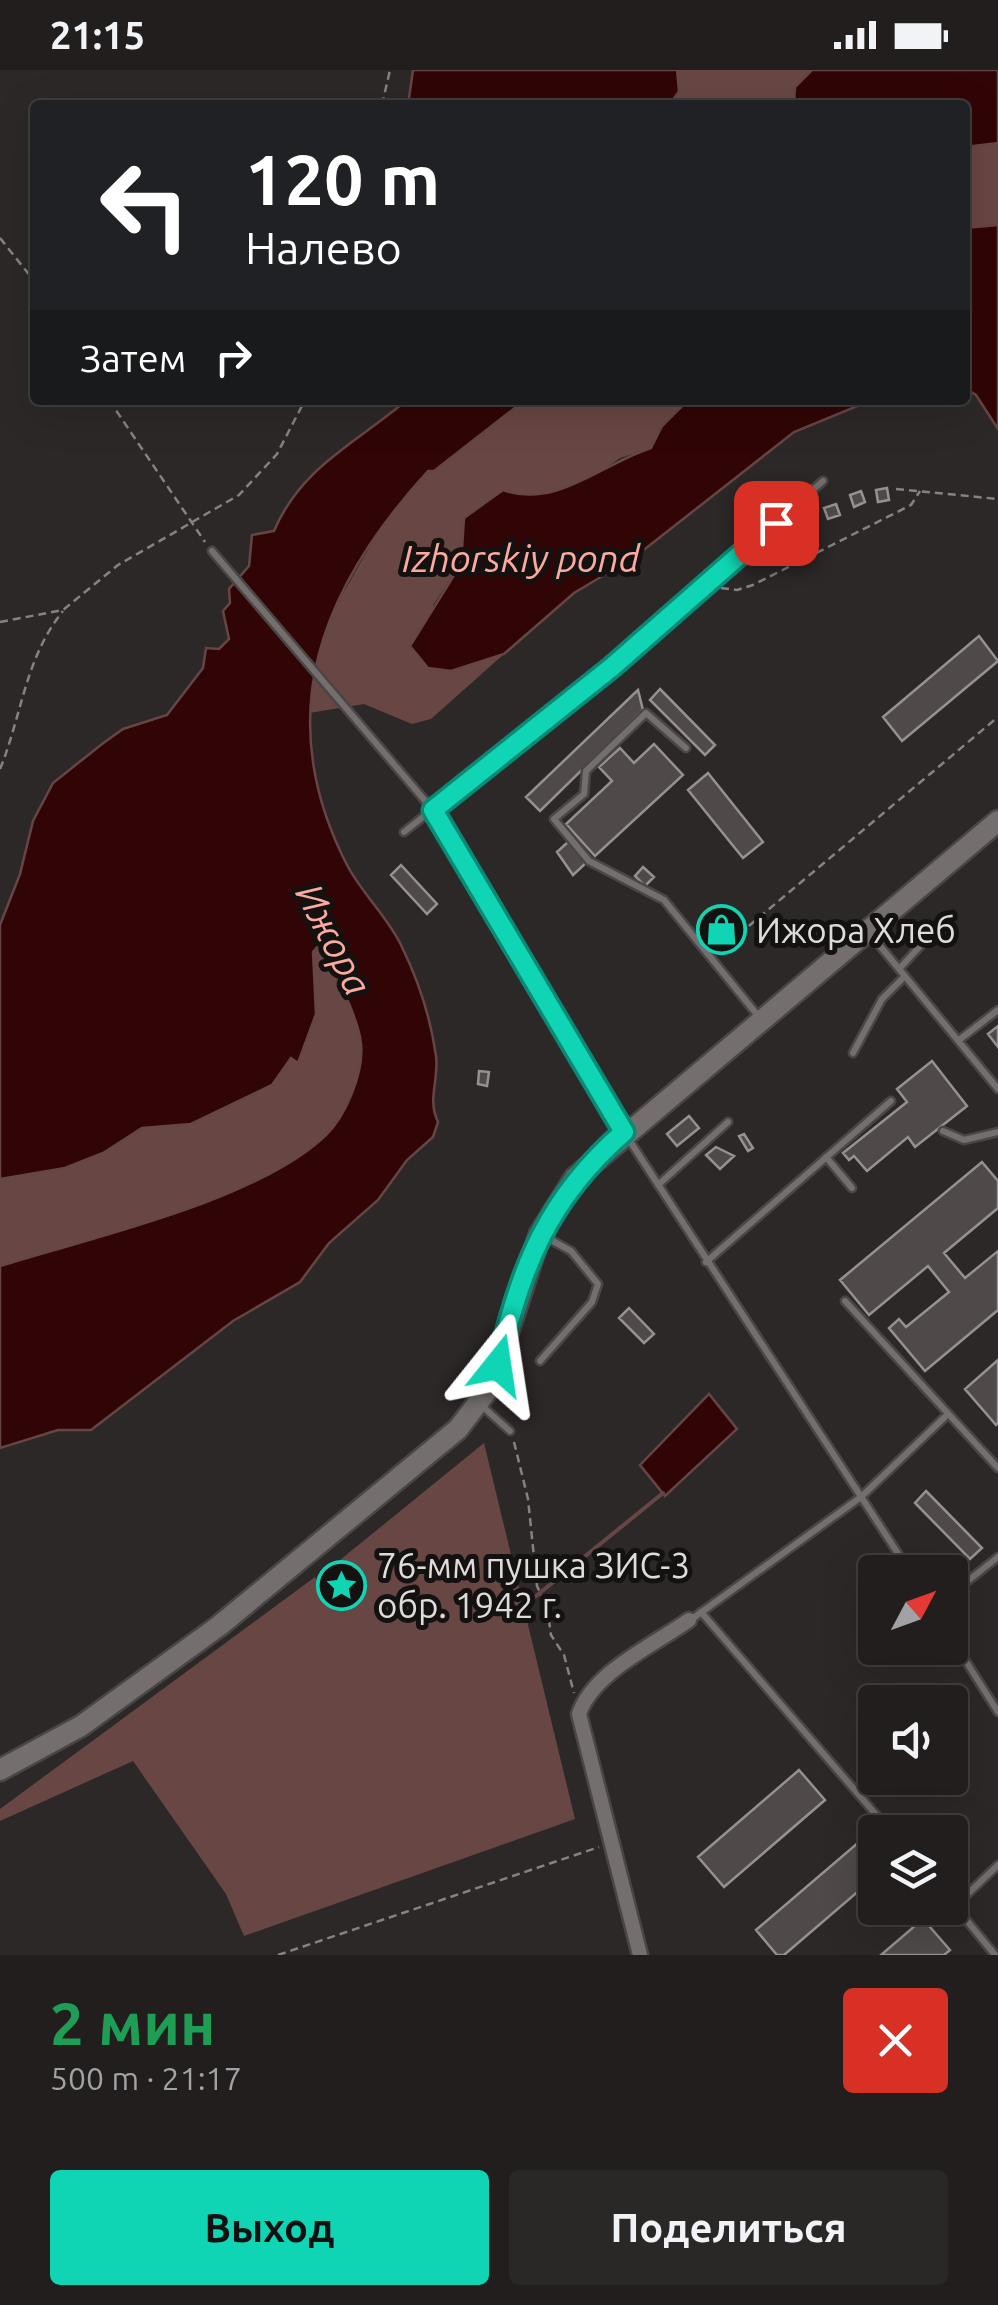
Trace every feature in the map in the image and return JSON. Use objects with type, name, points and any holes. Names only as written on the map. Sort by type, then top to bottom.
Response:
[{"type":"main road","points":[[0,1770],[81,1726],[219,1626],[445,1442],[480,1404],[540,1234],[575,1178],[624,1132],[998,821]]},
{"type":"street","points":[[640,1955],[579,1714],[586,1696],[600,1683],[695,1616]]},
{"type":"lane","points":[[404,832],[612,667],[824,482]]},
{"type":"lane","points":[[212,551],[433,810],[624,1132],[899,1555]]},
{"type":"lane","points":[[686,748],[646,713],[586,771],[584,794],[554,819],[589,861],[664,900],[760,1019]]},
{"type":"lane","points":[[853,1052],[882,999],[945,919]]},
{"type":"lane","points":[[867,930],[998,1089]]},
{"type":"lane","points":[[959,1040],[998,1010]]},
{"type":"lane","points":[[706,1262],[891,1101]]},
{"type":"lane","points":[[658,1185],[676,1176],[728,1122]]},
{"type":"lane","points":[[943,1130],[964,1140],[998,1132]]},
{"type":"lane","points":[[826,1156],[852,1188]]},
{"type":"lane","points":[[540,1234],[571,1251],[598,1284],[592,1302],[540,1361]]},
{"type":"lane","points":[[846,1301],[998,1468]]},
{"type":"lane","points":[[480,1404],[510,1431]]},
{"type":"lane","points":[[876,1815],[695,1616],[861,1497],[948,1414]]},
{"type":"lane","points":[[968,1581],[998,1557]]},
{"type":"lane","points":[[968,1664],[998,1712]]},
{"type":"lane","points":[[968,1890],[998,1866]]},
{"type":"lane","points":[[968,1922],[995,1955]]},
{"type":"path","points":[[383,100],[390,70]]},
{"type":"path","points":[[0,238],[30,276]]},
{"type":"path","points":[[112,405],[212,551]]},
{"type":"path","points":[[0,769],[20,715],[34,657],[64,610],[118,565],[190,524],[261,476],[302,405]]},
{"type":"path","points":[[896,489],[998,499]]},
{"type":"path","points":[[705,586],[736,590],[753,585],[910,505],[920,492]]},
{"type":"path","points":[[0,622],[64,610]]},
{"type":"path","points":[[712,957],[998,718]]},
{"type":"path","points":[[510,1431],[528,1499],[536,1586],[547,1607],[551,1634],[564,1654],[579,1714]]},
{"type":"path","points":[[278,1955],[612,1843]]},
{"type":"shaded area","points":[[677,70],[812,70],[795,88],[794,100],[673,100],[679,91]]},
{"type":"shaded area","points":[[998,143],[998,225],[970,228],[970,146]]},
{"type":"shaded area","points":[[518,405],[683,405],[662,426],[651,448],[620,458],[592,477],[550,494],[522,497],[464,518],[461,564],[433,605],[451,671],[504,654],[431,719],[412,724],[364,704],[309,713],[312,669],[325,625],[389,513],[428,471]]},
{"type":"shaded area","points":[[320,945],[351,1007],[361,1044],[360,1067],[352,1093],[334,1127],[296,1158],[217,1198],[0,1266],[0,1179],[65,1168],[103,1153],[142,1128],[191,1124],[272,1085],[291,1057],[298,1062],[316,1014],[313,952]]},
{"type":"shaded area","points":[[484,1443],[575,1819],[244,1936],[226,1894],[133,1761],[0,1821],[0,1809],[315,1577],[331,1603],[353,1583],[340,1560]]},
{"type":"water","points":[[413,70],[677,70],[679,91],[673,100],[409,100]]},
{"type":"water","points":[[812,70],[998,70],[998,143],[970,146],[970,100],[794,100],[795,87]]},
{"type":"water","points":[[998,225],[998,429],[970,391],[970,228]]},
{"type":"water","name":"Ижора","points":[[401,405],[519,405],[434,471],[428,471],[359,561],[335,608],[318,656],[311,705],[312,757],[324,810],[347,865],[402,947],[427,1014],[436,1065],[433,1106],[438,1122],[433,1137],[407,1160],[378,1200],[329,1243],[300,1282],[233,1321],[91,1430],[58,1430],[0,1448],[0,1266],[172,1214],[259,1179],[326,1135],[352,1093],[360,1067],[359,1033],[319,945],[313,952],[316,1014],[298,1063],[291,1058],[272,1085],[191,1124],[142,1128],[103,1153],[65,1168],[0,1179],[0,925],[20,874],[33,821],[53,783],[102,744],[123,729],[167,715],[203,668],[206,648],[219,649],[229,639],[223,611],[230,603],[229,589],[249,566],[252,535],[274,531],[299,490],[332,458]]},
{"type":"water","name":"Izhorskiy pond","points":[[683,405],[860,405],[794,432],[636,556],[574,593],[504,654],[451,671],[428,668],[410,646],[461,564],[464,518],[503,490],[542,494],[579,482],[651,448],[662,426]]},
{"type":"water","points":[[709,1394],[737,1429],[665,1496],[640,1465]]},
{"type":"building","points":[[887,488],[889,500],[878,502],[876,490]]},
{"type":"building","points":[[861,491],[865,502],[854,507],[850,495]]},
{"type":"building","points":[[836,504],[840,515],[828,519],[824,508]]},
{"type":"building","points":[[979,636],[998,661],[902,741],[883,717]]},
{"type":"building","points":[[660,689],[715,745],[705,755],[650,700]]},
{"type":"building","points":[[638,690],[643,710],[540,811],[526,797]]},
{"type":"building","points":[[654,744],[683,775],[595,856],[566,824],[612,781],[599,767],[620,748],[634,763]]},
{"type":"building","points":[[708,773],[763,842],[743,858],[688,790]]},
{"type":"building","points":[[568,842],[587,862],[573,875],[557,852]]},
{"type":"building","points":[[401,865],[437,904],[427,914],[391,875]]},
{"type":"building","points":[[643,867],[654,877],[645,886],[635,876]]},
{"type":"building","name":"Ижора Хлеб","points":[[721,923],[729,931],[721,938],[714,929]]},
{"type":"building","points":[[998,1026],[998,1047],[988,1034]]},
{"type":"building","points":[[932,1061],[967,1106],[915,1147],[908,1137],[867,1171],[854,1156],[849,1160],[843,1153],[907,1102],[897,1089]]},
{"type":"building","points":[[479,1071],[489,1072],[487,1086],[478,1084]]},
{"type":"building","points":[[689,1116],[699,1128],[677,1146],[667,1134]]},
{"type":"building","points":[[744,1134],[753,1148],[748,1151],[739,1136]]},
{"type":"building","points":[[716,1147],[734,1156],[720,1169],[706,1155]]},
{"type":"building","points":[[982,1162],[998,1181],[998,1208],[944,1253],[965,1278],[998,1251],[998,1310],[925,1371],[889,1328],[899,1319],[906,1327],[949,1292],[928,1266],[869,1315],[840,1280]]},
{"type":"building","points":[[629,1308],[654,1334],[644,1343],[619,1318]]},
{"type":"building","points":[[998,1360],[998,1423],[996,1425],[965,1389]]},
{"type":"building","points":[[926,1491],[982,1548],[970,1559],[915,1503]]},
{"type":"building","points":[[799,1770],[825,1800],[724,1887],[698,1857]]},
{"type":"building","points":[[858,1843],[858,1892],[784,1955],[777,1955],[756,1930]]},
{"type":"building","points":[[916,1925],[928,1925],[950,1950],[944,1955],[881,1955]]},
{"type":"waterway","points":[[525,1605],[663,1493]]},
{"type":"place","name":"Ижора Хлеб","points":[[721,930]]},
{"type":"place","name":"76-мм пушка ЗИС-3 обр. 1942 г.","points":[[342,1585]]},
{"type":"route","points":[[498,1365],[516,1296],[555,1204],[592,1159],[624,1132],[433,810],[458,794],[612,667],[776,523]]}]
